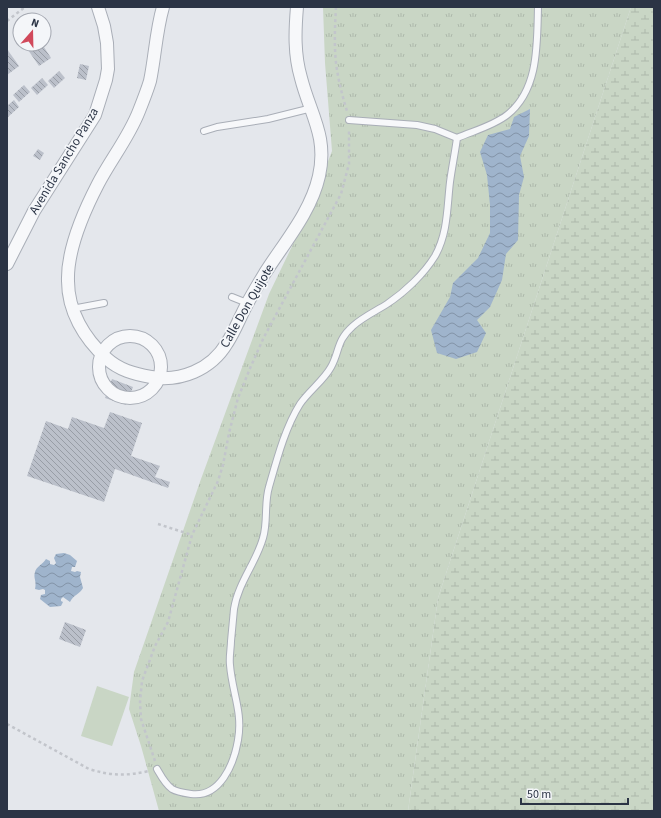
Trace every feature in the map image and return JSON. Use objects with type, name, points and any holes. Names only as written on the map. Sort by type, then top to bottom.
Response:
[{"type":"street","name":"Avenida Sancho Panza","points":[[7,264],[34,211],[95,114],[108,69],[107,43],[104,26],[98,7]]},
{"type":"street","name":"Calle Don Quijote","points":[[163,7],[159,22],[150,82],[128,136],[98,184],[87,208],[75,241],[68,272],[72,309],[87,337],[112,364],[128,372],[159,378],[170,378],[192,374],[213,360],[228,342],[247,303],[301,218],[309,203],[319,177],[322,155],[320,132],[300,77],[295,36],[297,7]]},
{"type":"street","points":[[128,336],[138,337],[148,341],[155,348],[160,358],[162,368],[159,378],[154,388],[140,396],[124,397],[115,394],[107,387],[99,370],[102,354],[110,343],[118,338],[128,336]]},
{"type":"lane","points":[[349,120],[417,125],[435,129],[457,138],[507,115],[522,98],[534,69],[538,7]]},
{"type":"lane","points":[[204,131],[217,127],[268,119],[312,108]]},
{"type":"lane","points":[[157,769],[172,789],[181,793],[194,795],[204,794],[214,789],[226,774],[235,752],[239,728],[238,706],[229,663],[234,608],[239,591],[264,536],[268,489],[291,421],[300,404],[331,368],[343,336],[354,325],[389,303],[410,286],[428,267],[436,254],[442,240],[447,218],[450,184],[457,138]]},
{"type":"lane","points":[[232,298],[247,303]]},
{"type":"lane","points":[[72,309],[104,303]]},
{"type":"path","points":[[7,21],[25,7]]},
{"type":"path","points":[[7,724],[95,771],[114,775],[131,775],[157,769],[141,718],[140,702],[142,681],[155,646],[168,622],[192,535],[218,481],[238,398],[254,359],[276,313],[341,194],[349,164],[349,120],[336,63],[336,7]]},
{"type":"path","points":[[158,524],[192,535]]},
{"type":"green space","points":[[323,7],[631,7],[438,598],[408,811],[159,811],[129,709],[134,672],[201,479],[269,294],[308,213],[332,151],[325,63]]},
{"type":"green space","points":[[631,7],[654,7],[654,811],[408,811],[438,598]]},
{"type":"green space","points":[[97,686],[129,697],[112,746],[81,736]]},
{"type":"water","points":[[530,109],[529,136],[520,156],[524,177],[519,195],[518,240],[506,254],[502,280],[490,307],[477,320],[486,333],[477,352],[456,359],[437,353],[431,330],[450,297],[453,283],[478,258],[490,233],[490,205],[487,175],[480,152],[488,135],[510,129],[514,117]]},
{"type":"water","points":[[64,553],[70,555],[77,561],[75,567],[72,567],[71,571],[81,572],[80,577],[83,588],[70,602],[63,597],[61,599],[63,602],[61,606],[50,607],[40,599],[41,595],[45,594],[45,590],[35,589],[35,572],[46,559],[50,561],[50,564],[54,565],[56,563],[54,558],[56,554]]},
{"type":"building","points":[[7,49],[19,66],[7,75]]},
{"type":"building","points":[[29,52],[47,52],[51,58],[39,66]]},
{"type":"building","points":[[80,64],[89,66],[86,80],[77,78]]},
{"type":"building","points":[[59,71],[65,78],[54,88],[48,81]]},
{"type":"building","points":[[42,78],[48,85],[37,95],[31,88]]},
{"type":"building","points":[[24,85],[30,92],[19,102],[13,95]]},
{"type":"building","points":[[14,100],[19,107],[8,117],[7,106]]},
{"type":"building","points":[[38,149],[44,153],[40,160],[33,156]]},
{"type":"building","points":[[112,379],[133,387],[126,405],[105,398]]},
{"type":"building","points":[[110,412],[142,423],[131,456],[160,466],[155,477],[170,482],[168,488],[115,469],[104,502],[27,476],[46,421],[68,429],[72,417],[104,428]]},
{"type":"building","points":[[65,622],[86,630],[80,647],[59,639]]}]
